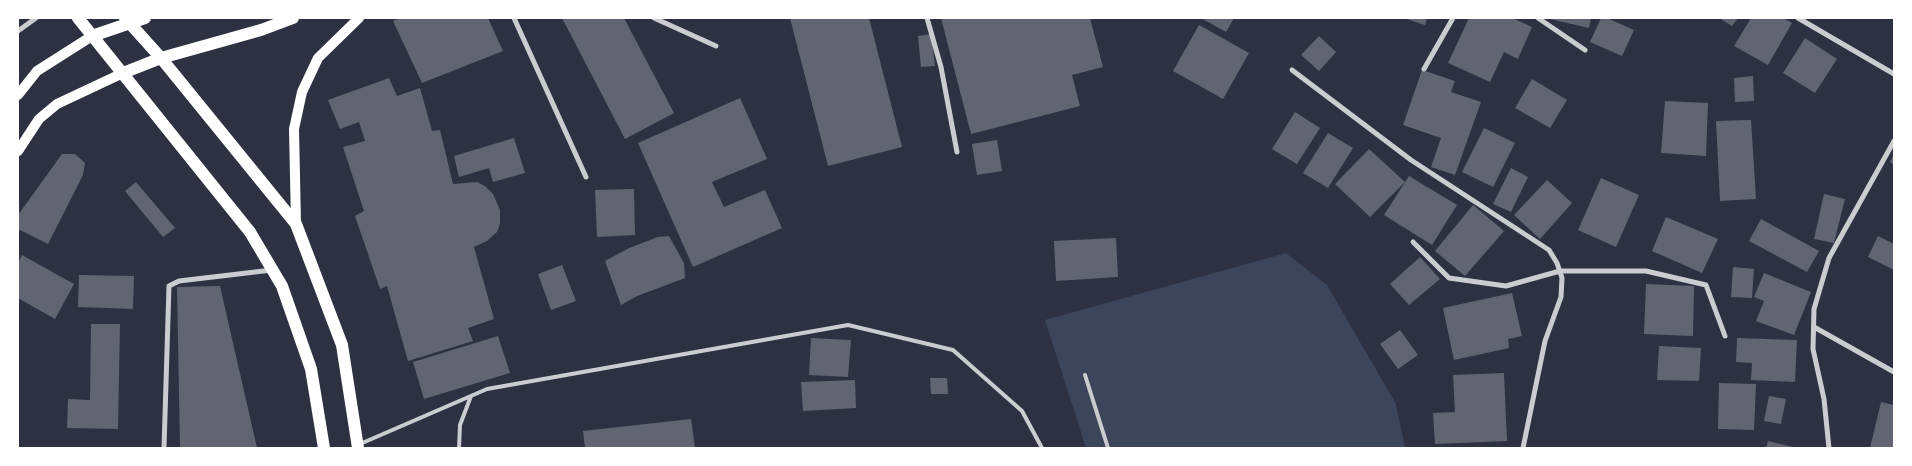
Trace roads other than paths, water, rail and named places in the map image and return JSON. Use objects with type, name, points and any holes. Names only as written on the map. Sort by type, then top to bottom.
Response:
[{"type":"main road","points":[[78,18],[250,232],[282,286],[311,369],[324,448]]},
{"type":"main road","points":[[18,95],[37,71],[92,36],[127,20],[145,18]]},
{"type":"main road","points":[[18,151],[39,119],[57,104],[123,73],[161,58],[260,30],[293,18]]},
{"type":"main road","points":[[296,224],[294,129],[302,92],[318,58],[359,18]]},
{"type":"main road","points":[[127,20],[161,58],[296,224],[342,345],[358,447]]},
{"type":"street","points":[[18,31],[36,18]]},
{"type":"street","points":[[514,18],[586,177]]},
{"type":"street","points":[[654,18],[716,46]]},
{"type":"street","points":[[927,18],[941,67],[957,152]]},
{"type":"street","points":[[1424,68],[1454,18]]},
{"type":"street","points":[[1538,18],[1584,50]]},
{"type":"street","points":[[1798,18],[1894,74]]},
{"type":"street","points":[[1292,70],[1411,160],[1548,250],[1562,278],[1561,297],[1545,341],[1523,448]]},
{"type":"street","points":[[1829,448],[1824,399],[1813,349],[1814,310],[1829,258],[1894,140]]},
{"type":"street","points":[[1413,242],[1449,278],[1506,286],[1560,271],[1646,271],[1706,285],[1725,336]]},
{"type":"street","points":[[164,448],[169,286],[179,281],[272,270]]},
{"type":"street","points":[[1814,327],[1894,372]]},
{"type":"lane","points":[[358,447],[487,389],[848,325],[953,350],[1022,411],[1042,448]]},
{"type":"lane","points":[[1086,375],[1108,448]]},
{"type":"lane","points":[[459,448],[460,425],[471,396]]}]
